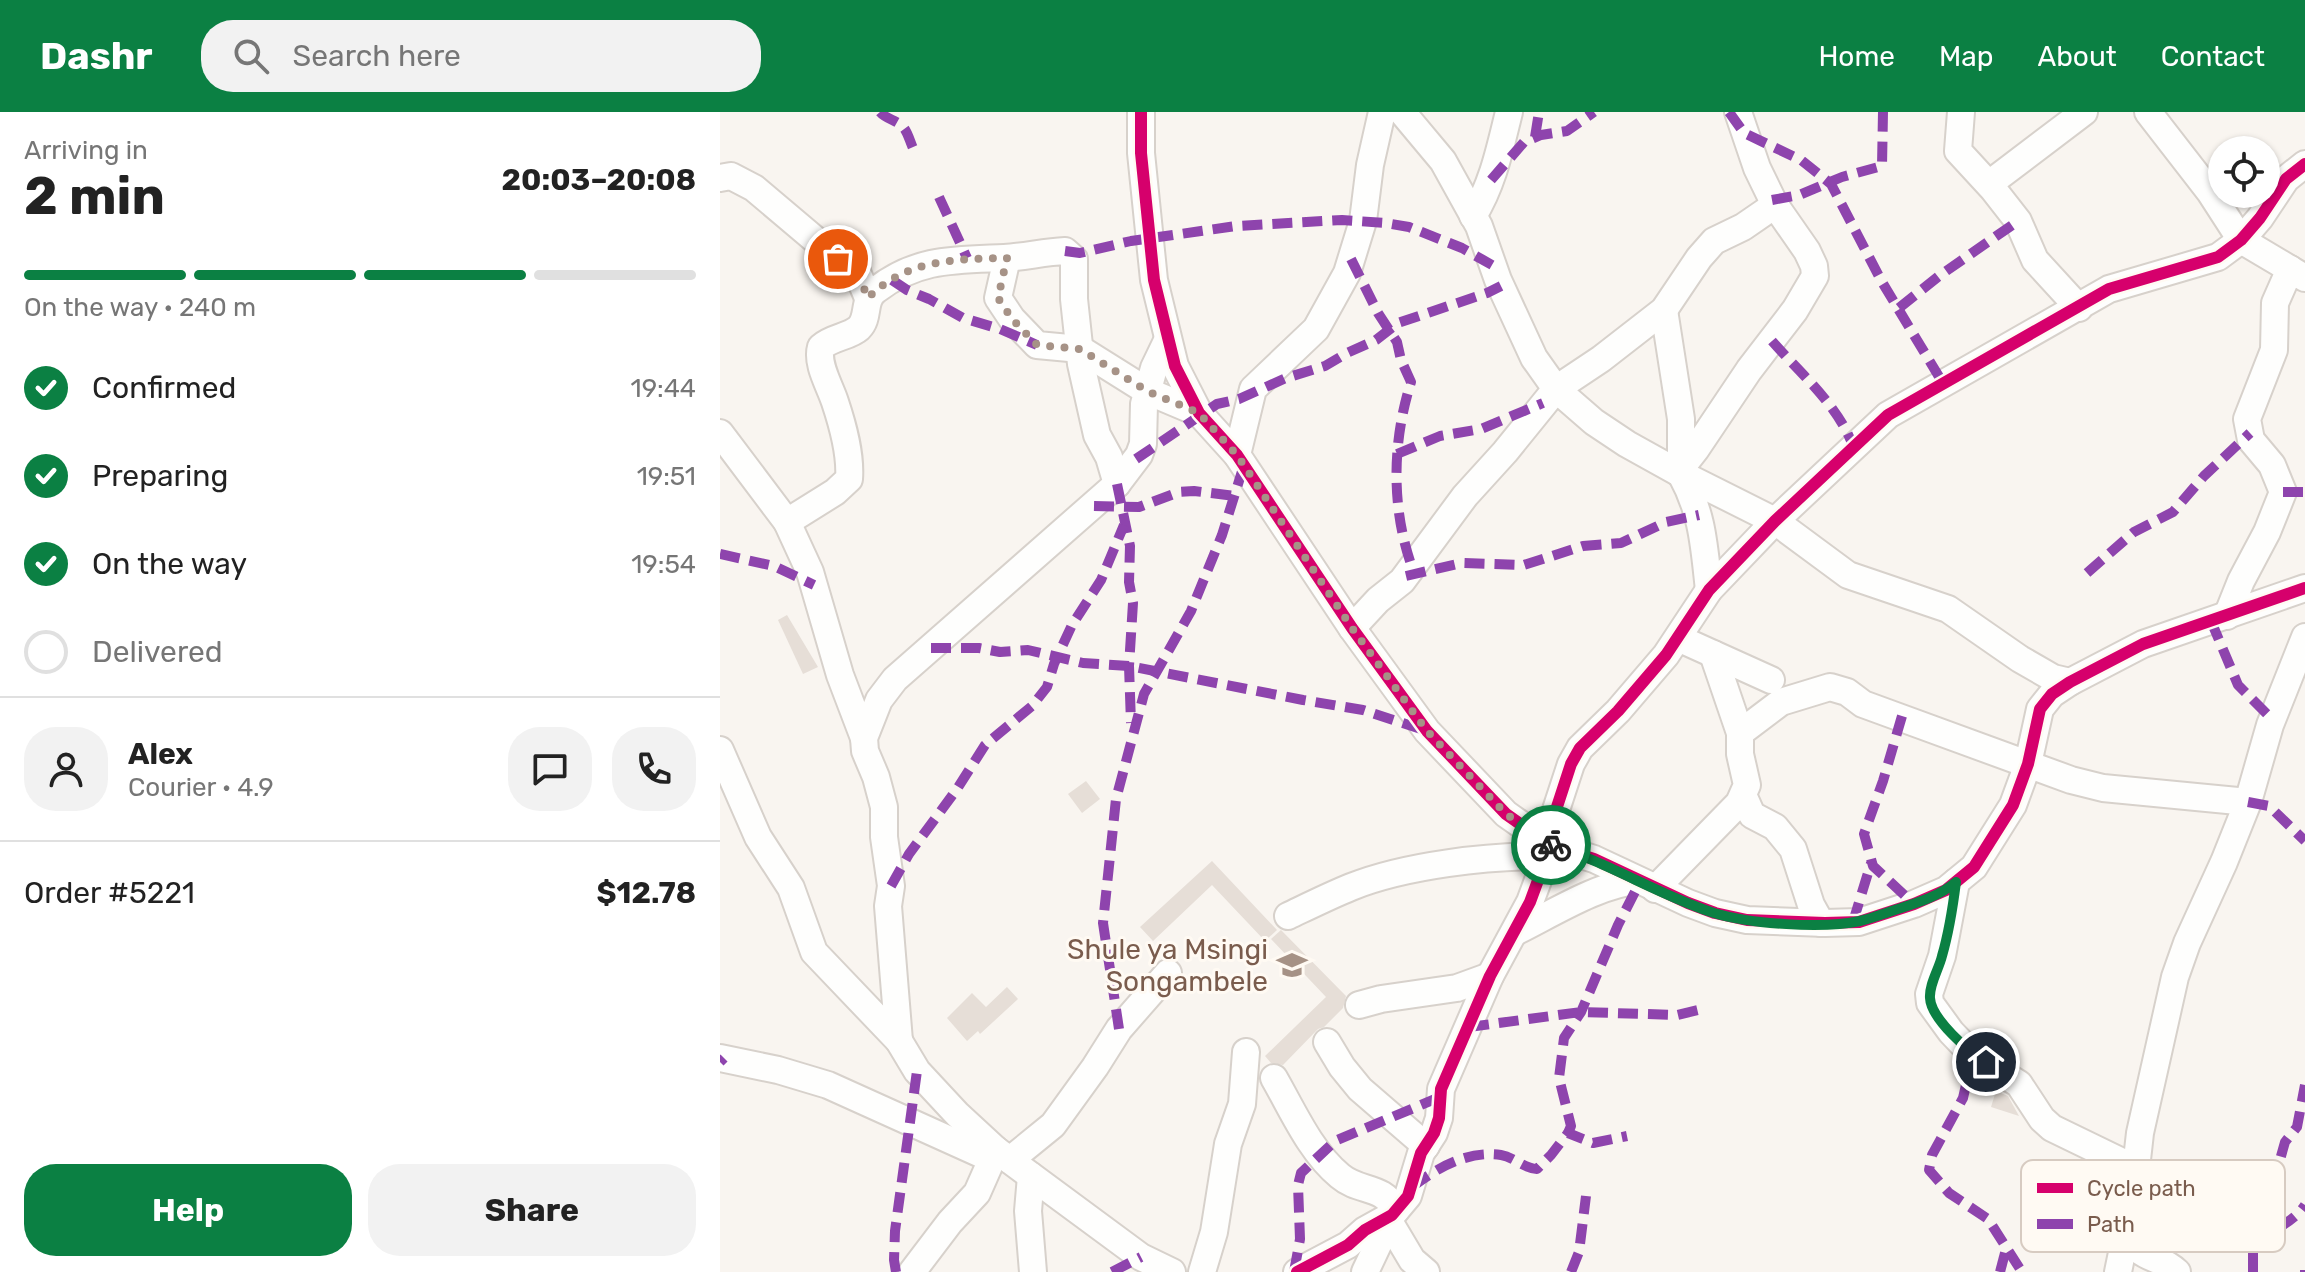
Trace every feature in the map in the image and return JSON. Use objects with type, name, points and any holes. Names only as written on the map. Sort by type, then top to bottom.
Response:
[{"type":"street","points":[[1141,112],[1141,153],[1154,280],[1175,366],[1199,413],[1237,455],[1352,628],[1427,731],[1506,814],[1549,851]]},
{"type":"street","points":[[1237,455],[1253,389],[1316,329],[1347,273],[1363,221],[1370,165],[1382,112]]},
{"type":"street","points":[[1402,112],[1443,161],[1473,216],[1534,358],[1556,389],[1616,437],[1775,521],[1848,575],[1948,609],[2006,651],[2053,678],[2070,682]]},
{"type":"street","points":[[1473,216],[1491,180],[1509,112]]},
{"type":"street","points":[[1680,471],[1815,276],[1810,258],[1775,205],[1746,141],[1738,112]]},
{"type":"street","points":[[1961,112],[1958,151],[2018,221],[2035,260],[2079,308]]},
{"type":"street","points":[[1989,184],[2084,112]]},
{"type":"street","points":[[2148,112],[2210,192],[2241,240],[2298,274],[2275,303],[2274,350],[2247,419],[2251,440],[2272,465],[2283,492],[2227,616]]},
{"type":"street","points":[[1365,1272],[1393,1216],[1412,1187],[1439,1118],[1441,1089],[1490,976],[1515,932],[1549,851],[1554,816],[1571,764],[1580,748],[1618,711],[1678,638],[1709,590],[1775,521],[1888,415],[2109,289],[2218,257],[2241,240],[2286,179],[2305,164]]},
{"type":"street","points":[[720,178],[731,176],[754,188],[838,259],[855,267],[868,298],[859,328],[826,342],[819,352],[845,441],[849,479],[835,492],[787,522]]},
{"type":"street","points":[[1352,628],[1378,600],[1402,581],[1465,496],[1556,389],[1664,310],[1707,248],[1775,205]]},
{"type":"street","points":[[868,298],[898,276],[927,263],[1065,251],[1074,259],[1074,299],[1080,349],[1094,422],[1117,484]]},
{"type":"street","points":[[1007,258],[998,298],[1012,319],[1037,345],[1080,349],[1147,391],[1199,413]]},
{"type":"street","points":[[1664,310],[1681,419],[1680,471],[1692,495],[1704,539],[1709,590]]},
{"type":"street","points":[[864,738],[879,700],[895,679],[1117,484],[1139,455],[1143,444],[1147,391],[1167,341]]},
{"type":"street","points":[[720,433],[787,522],[810,572],[840,675],[876,777],[884,807],[884,837],[891,886],[888,906],[899,1041]]},
{"type":"street","points":[[1704,539],[1709,524],[1738,503]]},
{"type":"street","points":[[1288,916],[1352,887],[1412,870],[1549,851],[1594,859],[1715,913],[1747,920],[1859,922],[1946,890],[1974,867],[2013,805],[2028,764],[2040,709],[2052,694],[2143,644],[2305,588]]},
{"type":"street","points":[[2137,1160],[2140,1133],[2175,977],[2248,802],[2270,725],[2305,637]]},
{"type":"street","points":[[1678,638],[1771,680]]},
{"type":"street","points":[[1647,885],[1744,797],[1747,785],[1740,754],[1740,733],[1713,654]]},
{"type":"street","points":[[1740,733],[1781,702],[1830,687],[1839,688],[1863,704],[2071,780],[2103,788],[2248,802]]},
{"type":"street","points":[[851,704],[879,700]]},
{"type":"street","points":[[720,750],[758,837],[791,888],[814,952],[899,1041],[917,1071],[957,1114],[1010,1163],[1141,1257],[1172,1272]]},
{"type":"street","points":[[1744,797],[1752,815],[1775,827],[1793,849],[1811,905],[1821,923]]},
{"type":"street","points":[[1515,932],[1627,882],[1647,885]]},
{"type":"street","points":[[1956,882],[1942,956],[1929,994],[1930,1003],[1973,1055],[2019,1084],[2042,1119],[2052,1128],[2118,1160]]},
{"type":"street","points":[[912,1272],[950,1222],[977,1193],[1053,1125],[1119,1029],[1168,973]]},
{"type":"street","points":[[1359,1005],[1457,988],[1490,976]]},
{"type":"street","points":[[1327,1042],[1360,1089],[1426,1146]]},
{"type":"street","points":[[1202,1272],[1214,1232],[1228,1144],[1242,1104],[1246,1052]]},
{"type":"street","points":[[720,1058],[778,1070],[828,1085],[1010,1163],[1028,1211],[1033,1272]]},
{"type":"street","points":[[1274,1078],[1320,1154],[1334,1171],[1350,1183],[1387,1196],[1412,1260],[1426,1272]]},
{"type":"street","points":[[1297,1272],[1334,1255],[1365,1230],[1393,1216]]},
{"type":"street","points":[[2118,1272],[2122,1252]]},
{"type":"street","points":[[2139,1252],[2168,1264],[2177,1272]]},
{"type":"building","points":[[787,615],[818,667],[803,674],[778,620]]},
{"type":"building","points":[[1086,781],[1100,799],[1082,813],[1068,794]]},
{"type":"building","points":[[1212,861],[1277,930],[1265,941],[1212,885],[1153,941],[1140,927]]},
{"type":"building","points":[[1281,930],[1346,996],[1343,1008],[1283,1065],[1271,1063],[1265,1056],[1326,997],[1271,939]]},
{"type":"building","points":[[1007,987],[1018,999],[980,1034],[978,1031],[967,1041],[947,1018],[972,993],[986,1007]]},
{"type":"building","points":[[1996,1091],[2008,1096],[2019,1116],[1991,1107]]},
{"type":"marked path","points":[[880,112],[904,128],[914,150]]},
{"type":"marked path","points":[[1535,137],[1539,112]]},
{"type":"marked path","points":[[1491,180],[1524,142],[1541,135],[1567,131],[1594,112]]},
{"type":"marked path","points":[[1729,112],[1744,133],[1801,160],[1831,184],[1882,282],[1944,385]]},
{"type":"marked path","points":[[1772,200],[1799,195],[1842,177],[1882,166],[1883,112]]},
{"type":"marked path","points":[[939,197],[967,258]]},
{"type":"marked path","points":[[1065,251],[1080,253],[1131,241],[1236,226],[1342,220],[1409,227],[1462,248],[1492,265]]},
{"type":"marked path","points":[[1899,308],[2018,221]]},
{"type":"marked path","points":[[1351,259],[1378,313],[1397,342],[1411,382],[1400,428],[1396,475],[1400,522],[1412,567]]},
{"type":"marked path","points":[[892,280],[963,318],[1037,345]]},
{"type":"marked path","points":[[1136,459],[1217,404],[1239,399],[1286,378],[1325,366],[1376,340],[1398,323],[1501,286]]},
{"type":"marked path","points":[[1772,341],[1828,403],[1853,446]]},
{"type":"marked path","points":[[1397,454],[1440,436],[1481,429],[1543,403]]},
{"type":"marked path","points":[[2087,573],[2134,532],[2173,512],[2204,476],[2250,433]]},
{"type":"marked path","points":[[1119,1029],[1103,923],[1116,799],[1144,694],[1191,611],[1222,535],[1244,465]]},
{"type":"marked path","points":[[1117,484],[1130,546],[1129,582],[1133,603],[1129,666],[1131,723]]},
{"type":"marked path","points":[[1094,506],[1139,507],[1179,492],[1235,496]]},
{"type":"marked path","points":[[2283,492],[2305,492]]},
{"type":"marked path","points":[[1406,576],[1462,563],[1524,565],[1583,546],[1621,543],[1666,522],[1699,515]]},
{"type":"marked path","points":[[891,886],[909,854],[985,745],[1032,706],[1047,687],[1072,625],[1101,580],[1124,525]]},
{"type":"marked path","points":[[720,554],[774,566],[814,585]]},
{"type":"marked path","points":[[2211,621],[2238,685],[2272,719]]},
{"type":"marked path","points":[[931,648],[979,648],[1000,652],[1028,650],[1083,663],[1129,666],[1363,710],[1424,730]]},
{"type":"marked path","points":[[1902,716],[1864,834],[1873,866],[1914,904]]},
{"type":"marked path","points":[[2248,802],[2269,806],[2305,841]]},
{"type":"marked path","points":[[1853,922],[1871,863]]},
{"type":"marked path","points":[[1568,1133],[1571,1126],[1559,1078],[1564,1038],[1581,1012],[1640,882]]},
{"type":"marked path","points":[[1469,1027],[1581,1012],[1677,1015],[1707,1008]]},
{"type":"marked path","points":[[1973,1055],[1963,1098],[1932,1155],[1929,1170],[1949,1193],[1988,1219],[2022,1272]]},
{"type":"marked path","points":[[720,1062],[724,1058]]},
{"type":"marked path","points":[[896,1272],[895,1231],[917,1071]]},
{"type":"marked path","points":[[2280,1160],[2285,1142],[2297,1127],[2305,1085]]},
{"type":"marked path","points":[[1294,1272],[1300,1239],[1298,1185],[1301,1173],[1335,1141],[1440,1097]]},
{"type":"marked path","points":[[1412,1187],[1442,1167],[1477,1155],[1501,1155],[1537,1169],[1568,1133],[1593,1143],[1627,1136]]},
{"type":"marked path","points":[[1571,1272],[1579,1252],[1586,1196]]},
{"type":"marked path","points":[[2285,1224],[2305,1205]]},
{"type":"marked path","points":[[2000,1272],[2006,1249]]},
{"type":"marked path","points":[[2253,1252],[2253,1272]]},
{"type":"marked path","points":[[1112,1272],[1141,1257]]},
{"type":"cycle path","points":[[1141,112],[1141,153],[1154,280],[1175,366],[1199,413],[1237,455],[1352,628],[1427,731],[1506,814],[1550,845],[1594,859],[1688,903],[1747,920],[1859,922],[1946,890],[1974,867],[2013,805],[2028,764],[2040,709],[2052,694],[2143,644],[2305,588]]},
{"type":"cycle path","points":[[1297,1272],[1348,1245],[1365,1230],[1392,1215],[1408,1196],[1421,1153],[1434,1133],[1439,1118],[1441,1089],[1490,976],[1530,902],[1547,856],[1554,816],[1571,764],[1580,748],[1618,711],[1666,655],[1709,590],[1775,521],[1888,415],[2109,289],[2218,257],[2241,240],[2286,179],[2305,164]]},
{"type":"way so far","points":[[838,259],[855,267],[868,298],[898,276],[927,263],[960,258],[1007,258],[998,298],[1027,338],[1048,348],[1080,349],[1147,391],[1199,413],[1237,455],[1352,628],[1427,731],[1506,814],[1551,845]]},
{"type":"place","name":"Shule ya Msingi Songambele","points":[[1292,965]]},
{"type":"route","points":[[1551,845],[1594,859],[1715,913],[1777,923],[1859,922],[1914,904],[1946,890],[1956,882],[1942,956],[1929,994],[1930,1003],[1951,1032],[1973,1055],[1986,1062]]}]
